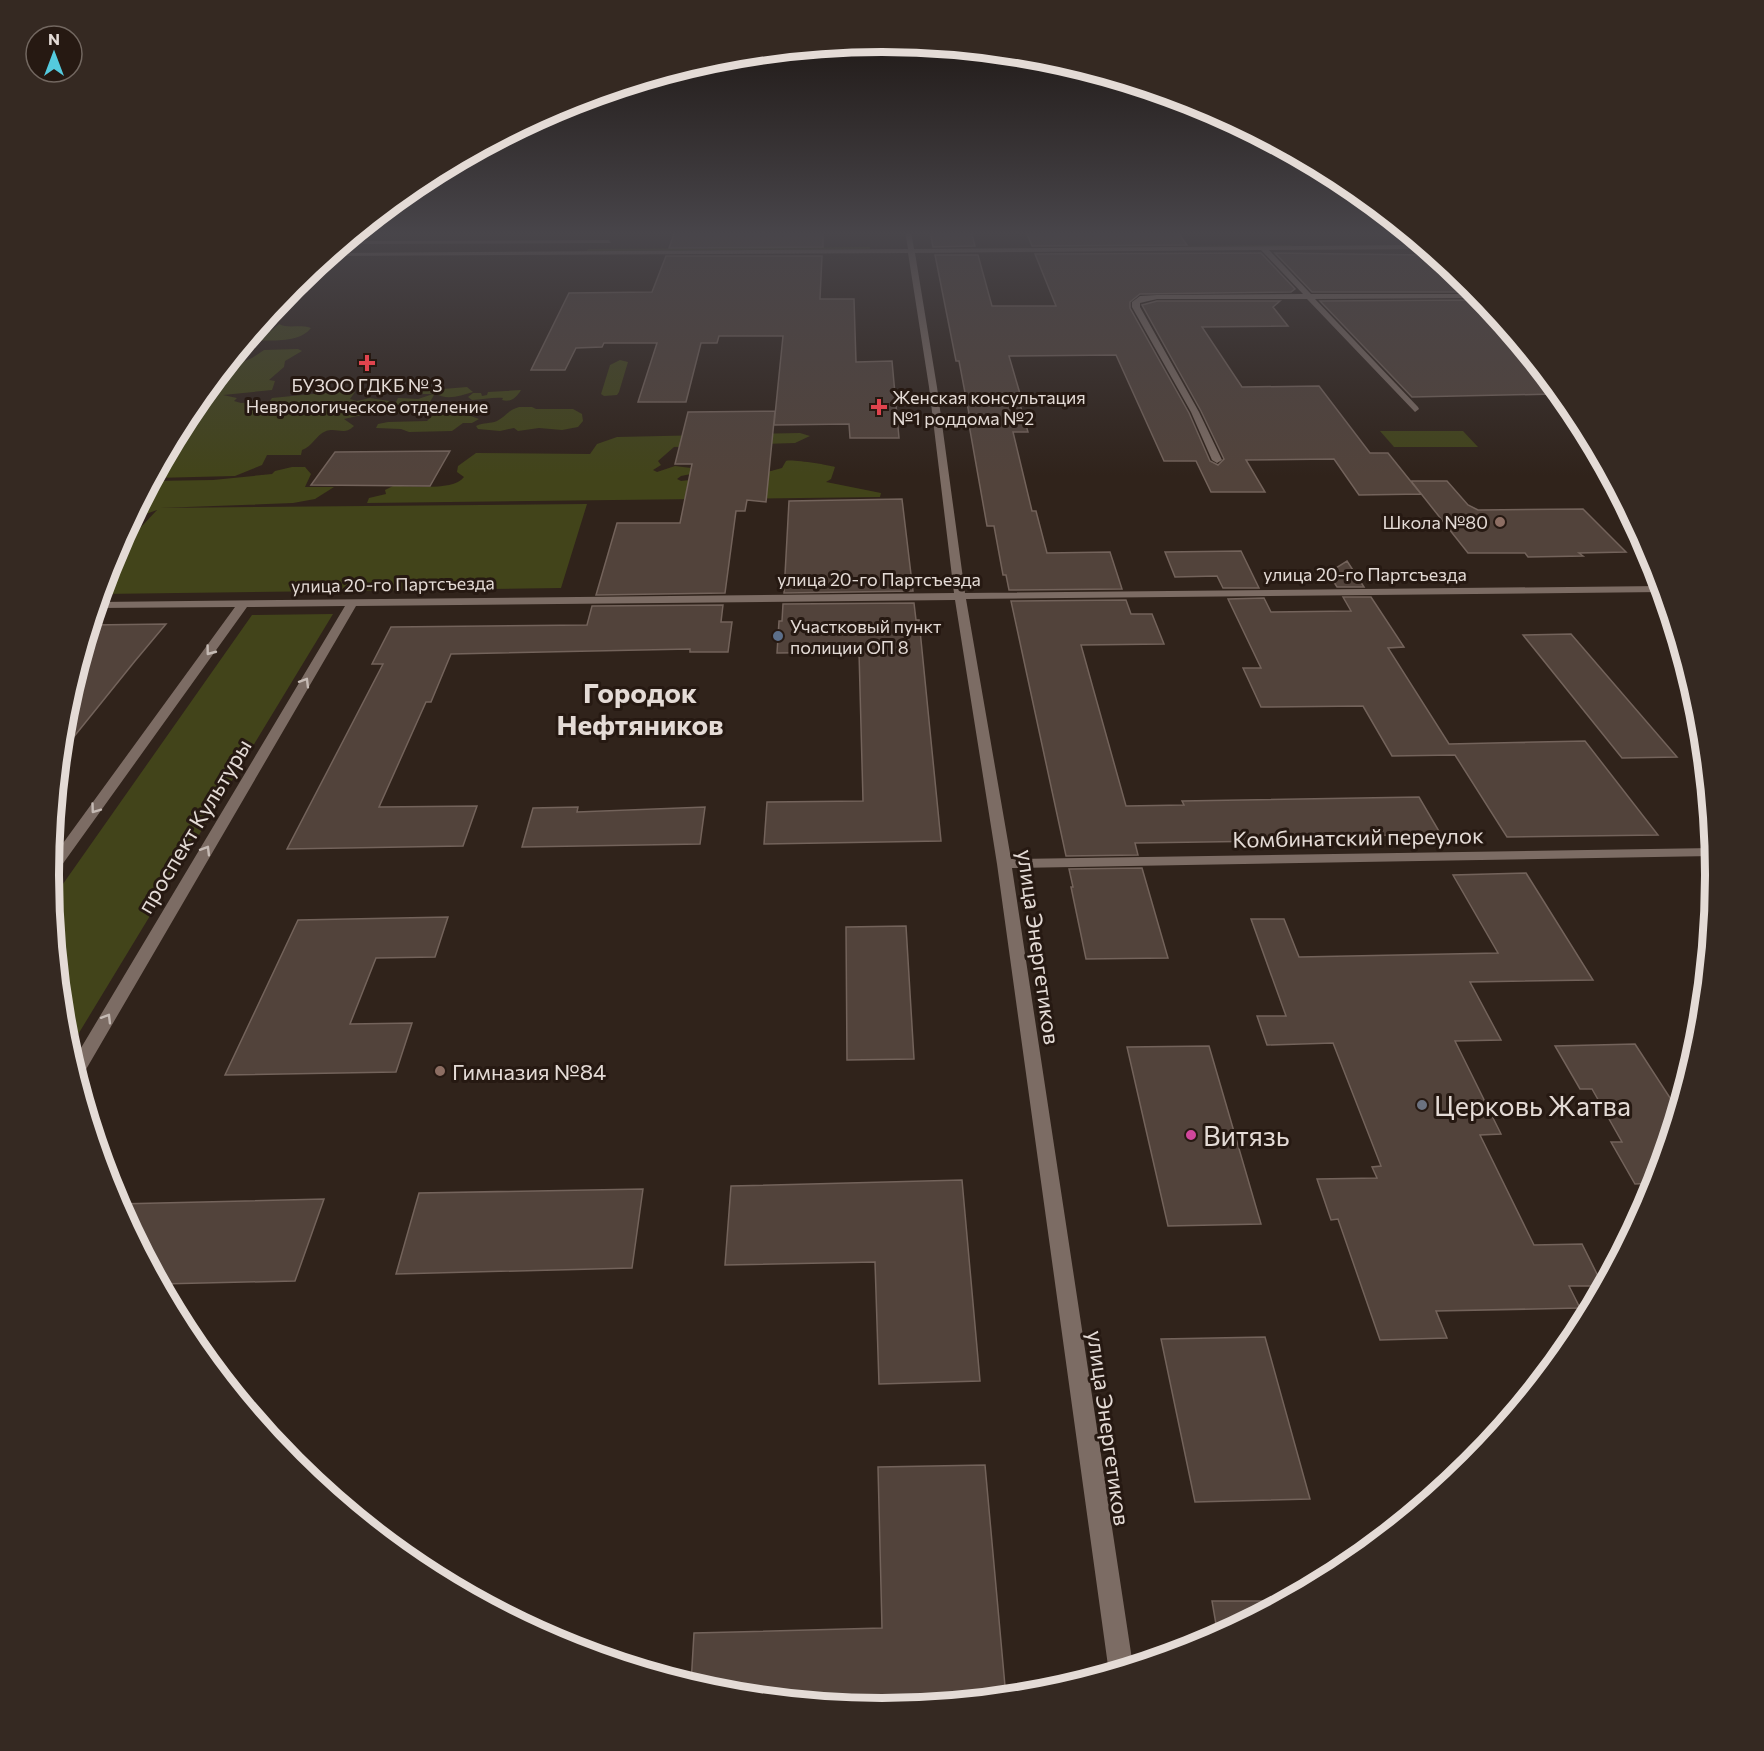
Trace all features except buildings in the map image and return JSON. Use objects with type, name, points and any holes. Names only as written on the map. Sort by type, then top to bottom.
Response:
[{"type":"street","name":"улица Энергетиков","points":[[921,313],[933,387],[960,597],[1004,864],[1121,1663]]},
{"type":"street","points":[[1139,313],[1195,412],[1217,460]]},
{"type":"street","points":[[1322,313],[1415,409]]},
{"type":"street","name":"улица 20-го Партсъезда","points":[[105,606],[1653,589]]},
{"type":"street","name":"проспект Культуры","points":[[81,1063],[353,602]]},
{"type":"street","points":[[60,858],[244,603]]},
{"type":"street","name":"Комбинатский переулок","points":[[1004,864],[1704,852]]},
{"type":"green space","points":[[279,324],[311,328],[298,337],[290,339],[257,341],[265,331],[271,331]]},
{"type":"green space","points":[[298,349],[302,351],[285,361],[284,367],[269,380],[275,381],[272,390],[223,395],[237,398],[234,401],[241,403],[257,402],[263,407],[273,404],[269,402],[272,398],[343,391],[355,392],[350,399],[357,401],[370,398],[396,402],[398,398],[418,399],[433,394],[423,394],[419,391],[467,387],[473,392],[448,397],[435,393],[430,402],[437,405],[425,406],[420,414],[376,412],[344,419],[354,426],[344,431],[326,431],[302,450],[301,455],[267,455],[262,465],[235,476],[162,478],[198,418],[229,374],[237,364],[264,350]]},
{"type":"green space","points":[[620,360],[628,362],[619,392],[617,395],[604,396],[601,394],[610,365]]},
{"type":"green space","points":[[521,390],[516,397],[508,401],[502,400],[503,398],[472,400],[468,397],[473,393],[481,393],[482,396],[487,395],[488,392]]},
{"type":"green space","points":[[519,407],[573,409],[582,414],[583,421],[578,427],[562,430],[539,428],[518,431],[514,428],[500,431],[478,429],[476,426],[497,421]]},
{"type":"green space","points":[[457,411],[479,419],[472,423],[463,423],[452,431],[409,432],[401,429],[376,428],[378,424],[388,422],[427,421],[432,416]]},
{"type":"green space","points":[[1380,431],[1463,431],[1478,447],[1394,447]]},
{"type":"green space","points":[[800,433],[810,436],[795,443],[674,447],[658,461],[661,465],[653,470],[657,472],[675,466],[699,469],[696,473],[677,479],[681,481],[771,471],[782,468],[786,461],[802,461],[835,467],[831,479],[826,482],[881,493],[880,497],[367,503],[369,498],[386,494],[385,490],[393,486],[430,487],[458,482],[464,477],[457,472],[458,466],[476,453],[590,454],[597,444],[617,437]]},
{"type":"green space","points":[[305,467],[311,474],[305,487],[334,487],[315,499],[293,503],[159,508],[587,504],[561,588],[110,594],[133,535],[157,510],[142,515],[160,481],[213,480],[272,474],[275,471]]},
{"type":"green space","points":[[333,614],[76,1039],[66,983],[59,889],[252,615]]},
{"type":"place","name":"БУЗОО ГДКБ № 3 Неврологическое отделение","points":[[367,363]]},
{"type":"place","name":"Женская консультация №1 роддома №2","points":[[879,407]]},
{"type":"place","name":"Школа №80","points":[[1500,522]]},
{"type":"place","name":"Участковый пункт полиции ОП 8","points":[[778,636]]},
{"type":"place","name":"Гимназия №84","points":[[440,1071]]},
{"type":"place","name":"Церковь Жатва","points":[[1422,1105]]},
{"type":"place","name":"Витязь","points":[[1191,1135]]},
{"type":"district","name":"Городок Нефтяников","points":[[640,708]]}]
